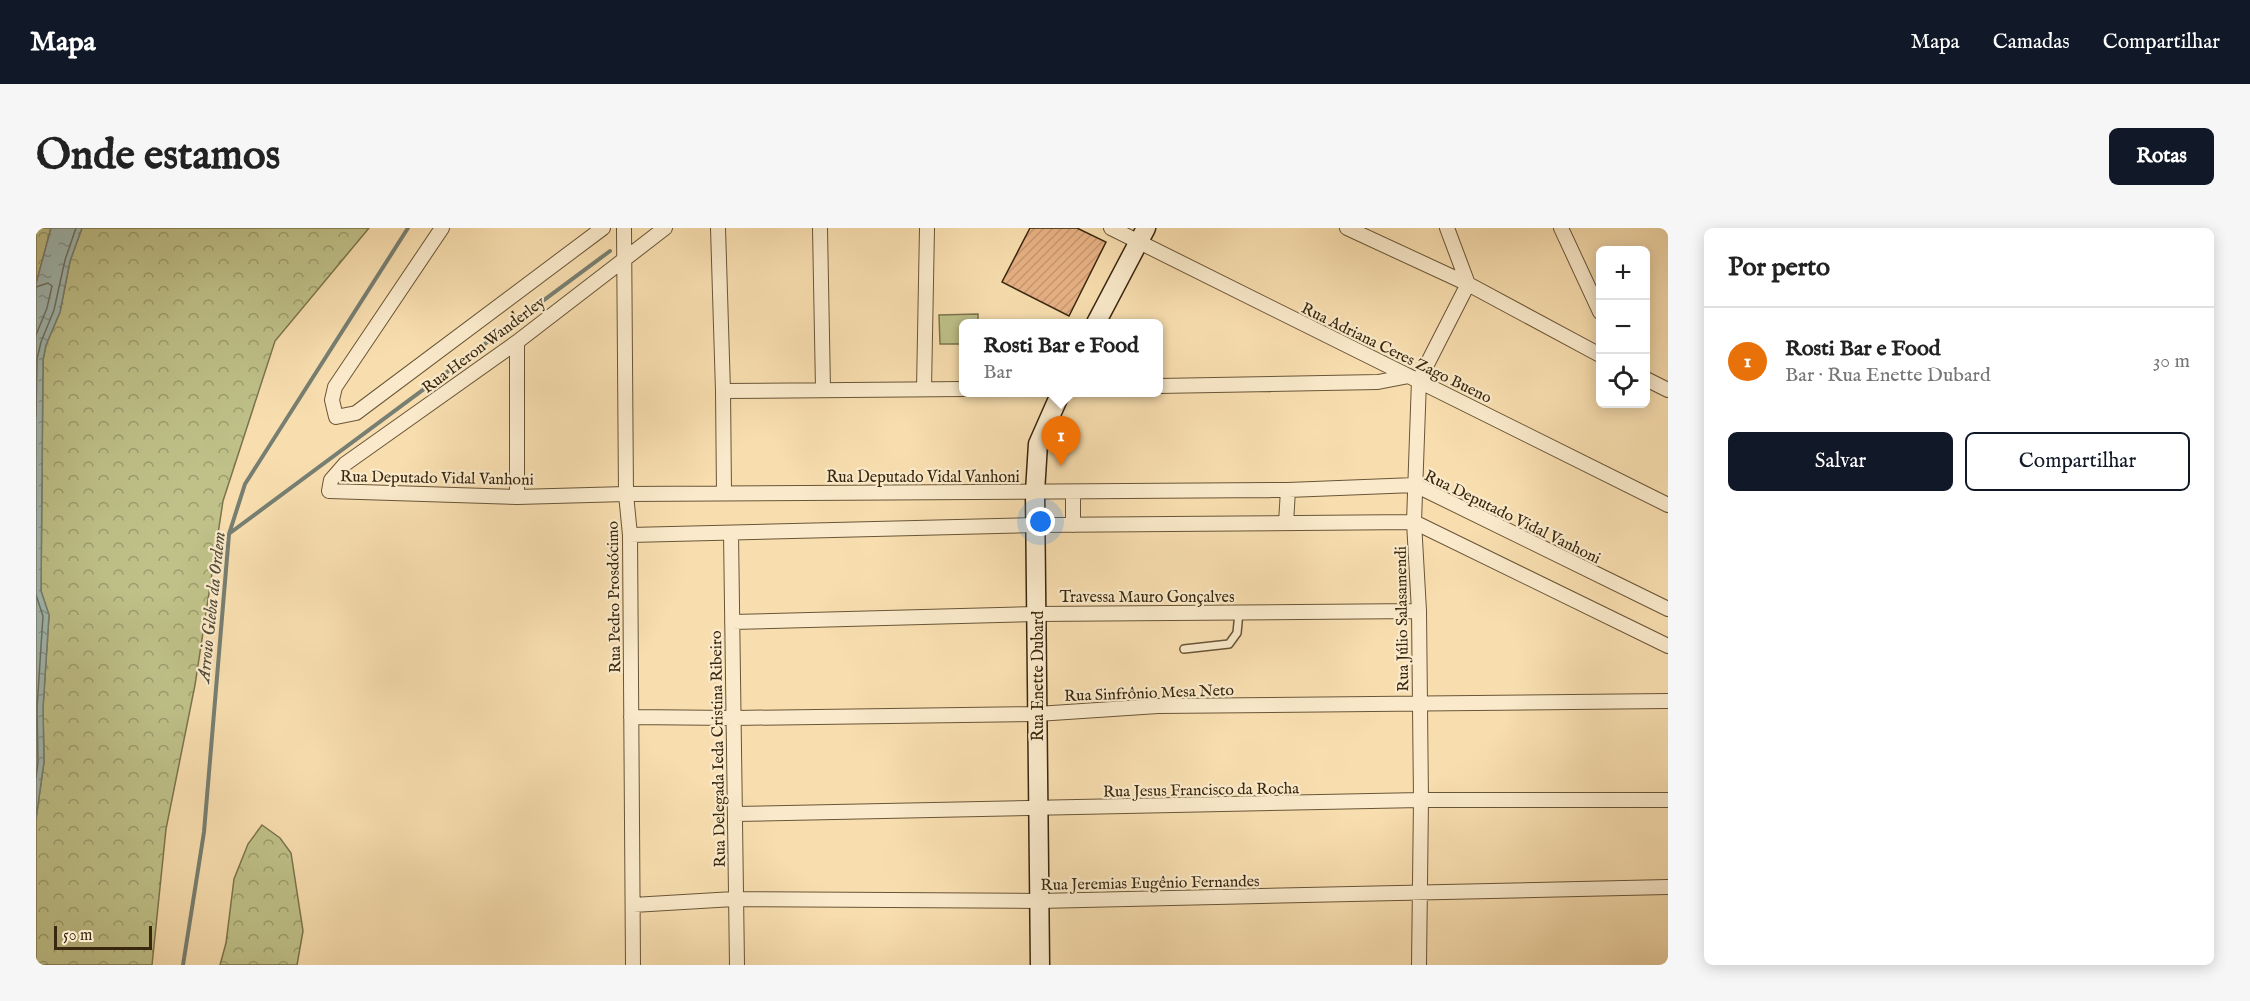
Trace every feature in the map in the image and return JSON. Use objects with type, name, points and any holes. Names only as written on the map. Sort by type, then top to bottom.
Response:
[{"type":"street","name":"Rua Heron Wanderley","points":[[441,228],[335,387],[332,400],[336,417],[356,413],[603,228]]},
{"type":"street","name":"Rua Pedro Prosdócimo","points":[[624,228],[626,494],[630,535],[633,965]]},
{"type":"street","name":"Rua Heron Wanderley","points":[[329,491],[331,480],[345,464],[520,337],[664,228]]},
{"type":"street","points":[[718,228],[724,493]]},
{"type":"street","points":[[820,228],[824,390]]},
{"type":"street","points":[[924,389],[927,228]]},
{"type":"street","name":"Rua Adriana Ceres Zago Bueno","points":[[1111,228],[1142,235],[1414,378],[1668,505]]},
{"type":"street","points":[[1347,228],[1468,284],[1598,354]]},
{"type":"street","points":[[1447,228],[1468,284]]},
{"type":"street","points":[[1561,228],[1596,303]]},
{"type":"street","points":[[1099,319],[1142,235]]},
{"type":"street","name":"Rua Júlio Salasamendi","points":[[1419,965],[1421,800],[1419,610],[1414,522],[1416,485],[1414,378],[1468,284]]},
{"type":"street","points":[[517,497],[520,337]]},
{"type":"street","points":[[1163,386],[1378,382],[1414,378]]},
{"type":"street","points":[[1650,381],[1668,390]]},
{"type":"street","points":[[723,391],[959,388]]},
{"type":"street","name":"Rua Enette Dubard","points":[[1040,965],[1035,492],[1038,444],[1059,397]]},
{"type":"street","name":"Rua Deputado Vidal Vanhoni","points":[[329,491],[517,497],[724,493],[1288,490],[1416,485],[1668,609]]},
{"type":"street","points":[[1286,523],[1288,490]]},
{"type":"street","points":[[1072,492],[1072,525]]},
{"type":"street","points":[[630,535],[1036,525],[1414,522],[1668,646]]},
{"type":"street","name":"Rua Delegada Ieda Cristina Ribeiro","points":[[731,533],[737,965]]},
{"type":"street","name":"Travessa Mauro Gonçalves","points":[[732,622],[1037,614],[1419,610]]},
{"type":"street","name":"Rua Sinfrônio Mesa Neto","points":[[632,717],[1037,714],[1158,706],[1668,701]]},
{"type":"street","name":"Rua Jesus Francisco da Rocha","points":[[735,814],[1421,800],[1668,800]]},
{"type":"street","name":"Rua Jeremias Eugênio Fernandes","points":[[633,905],[735,899],[1039,901],[1668,887]]},
{"type":"lane","points":[[1184,649],[1229,644],[1237,633],[1239,612]]},
{"type":"path","points":[[510,308],[520,337]]},
{"type":"green space","points":[[36,228],[51,228],[36,284]]},
{"type":"green space","points":[[82,228],[369,228],[275,341],[223,501],[195,685],[166,829],[152,965],[36,965],[36,819],[44,762],[43,708],[49,615],[41,591],[43,360],[46,345],[60,312],[70,261]]},
{"type":"green space","points":[[978,314],[978,319],[959,319],[959,344],[940,344],[939,315]]},
{"type":"green space","points":[[262,825],[280,838],[291,853],[303,931],[297,965],[220,965],[226,943],[234,879],[248,844]]},
{"type":"water","points":[[51,228],[82,228],[70,261],[60,312],[46,345],[43,360],[41,591],[49,615],[43,708],[44,762],[36,819],[36,284]]},
{"type":"building","points":[[1030,228],[1077,228],[1106,242],[1069,316],[1002,282]]},
{"type":"waterway","name":"Arroio Gleba da Ordem","points":[[183,965],[204,832],[229,534],[245,484],[408,228]]},
{"type":"waterway","points":[[230,533],[610,251]]},
{"type":"place","name":"Rosti Bar e Food","points":[[1061,466]]}]
